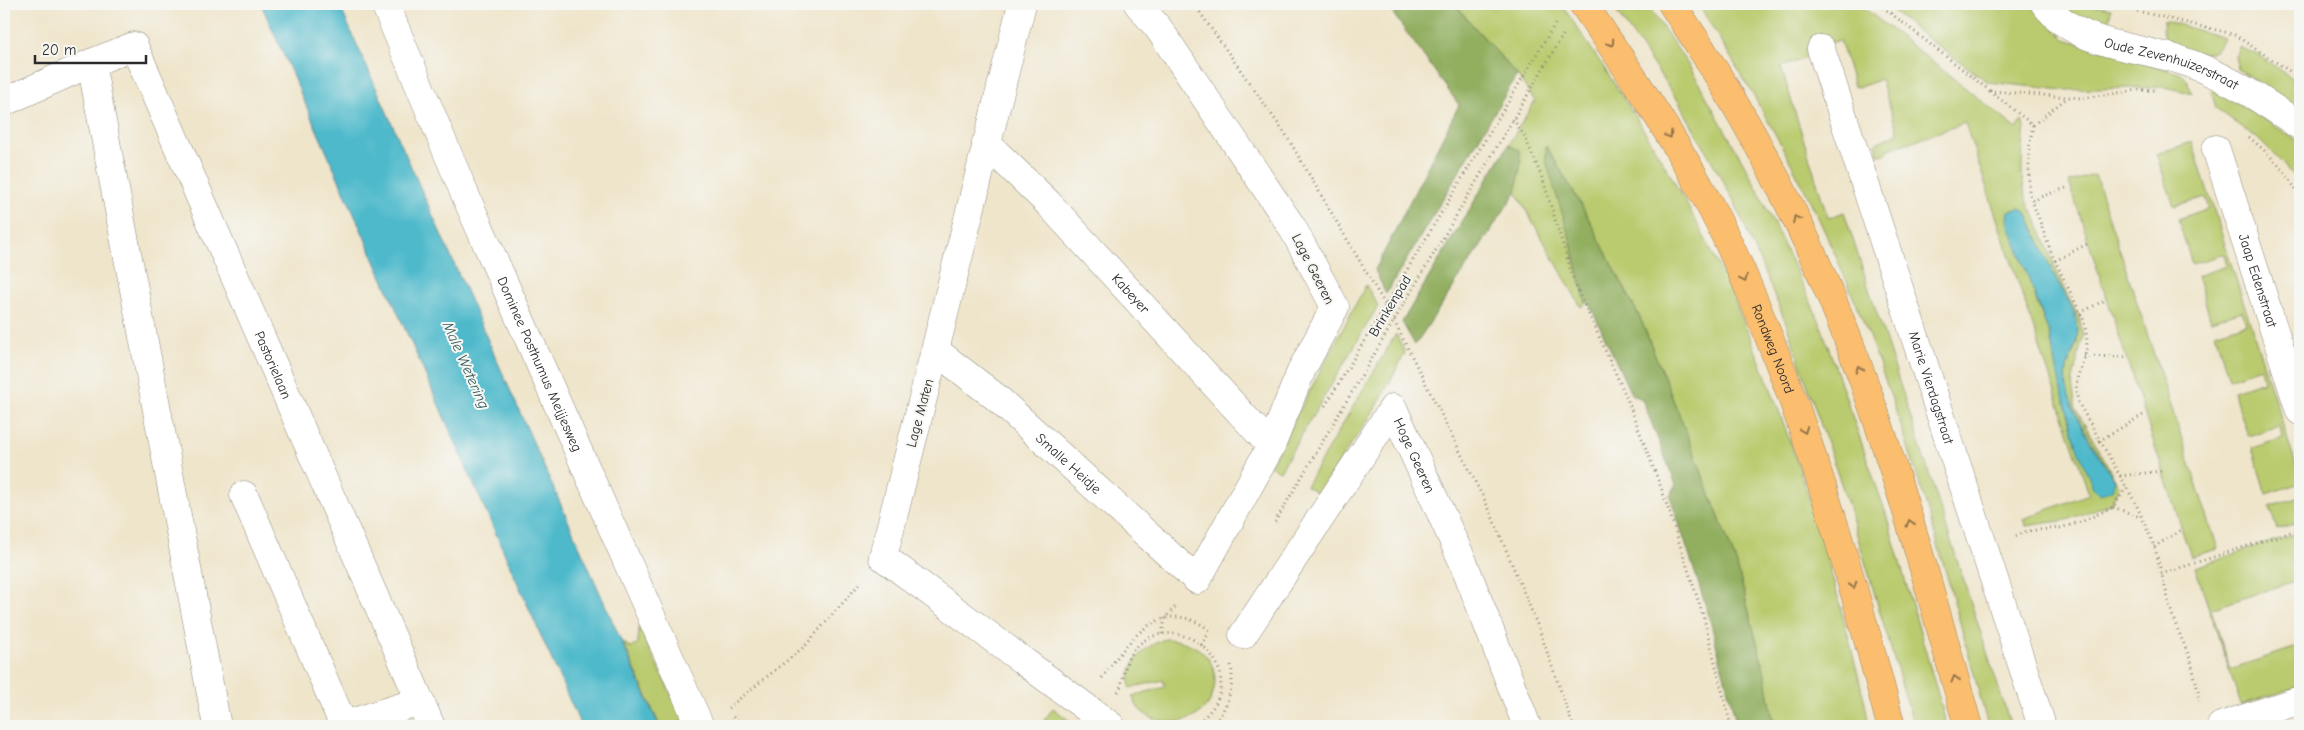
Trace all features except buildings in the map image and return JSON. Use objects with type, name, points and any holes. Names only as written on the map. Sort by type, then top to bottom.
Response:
[{"type":"main road","name":"Rondweg Noord","points":[[1583,4],[1644,93],[1707,199],[1760,313],[1808,440],[1864,619],[1891,726]]},
{"type":"main road","points":[[1672,4],[1759,146],[1814,258],[1849,341],[1893,464],[1968,726]]},
{"type":"street","name":"Dominee Posthumus Meijjesweg","points":[[385,4],[466,197],[697,719]]},
{"type":"street","name":"Lage Maten","points":[[883,557],[1022,4]]},
{"type":"street","name":"Lage Geeren","points":[[1138,4],[1159,29],[1292,227],[1335,307],[1302,369],[1272,446],[1197,580]]},
{"type":"street","name":"Oude Zevenhuizerstraat","points":[[2045,4],[2053,15],[2069,27],[2090,38],[2154,52],[2193,64],[2228,80],[2300,126]]},
{"type":"street","name":"Pastorielaan","points":[[4,102],[134,46],[431,726]]},
{"type":"street","name":"Marie Vierdagstraat","points":[[1821,49],[2042,726]]},
{"type":"street","points":[[91,63],[217,726]]},
{"type":"street","name":"Kabeyer","points":[[986,143],[1048,203],[1272,446]]},
{"type":"street","name":"Jaap Edenstraat","points":[[2216,149],[2300,411]]},
{"type":"street","name":"Smalle Heidje","points":[[936,351],[998,398],[1197,580]]},
{"type":"street","name":"Hoge Geeren","points":[[1230,635],[1392,408],[1464,564],[1527,726]]},
{"type":"street","points":[[244,495],[343,726],[420,701]]},
{"type":"street","points":[[883,557],[1099,716]]},
{"type":"street","points":[[2221,726],[2300,700]]},
{"type":"path","points":[[1194,4],[1286,135],[1386,306]]},
{"type":"path","points":[[1879,4],[2033,125]]},
{"type":"path","points":[[1324,409],[1557,20]]},
{"type":"path","name":"Brinkenpad","points":[[1271,528],[1567,29]]},
{"type":"path","points":[[1990,90],[2081,98],[2139,90]]},
{"type":"path","points":[[2069,97],[2033,125],[2029,148],[2029,192],[2055,261],[2086,330],[2086,351],[2075,386],[2078,402],[2120,476],[2154,547],[2173,618],[2190,661],[2198,691],[2199,706]]},
{"type":"path","points":[[1513,119],[1524,135],[1543,180],[1575,284],[1626,396],[1663,493],[1703,615],[1731,726]]},
{"type":"path","points":[[2033,202],[2040,197],[2068,187]]},
{"type":"path","points":[[2055,261],[2087,244]]},
{"type":"path","points":[[2080,313],[2105,300]]},
{"type":"path","points":[[1394,321],[1489,509],[1539,629],[1573,726]]},
{"type":"path","points":[[2084,356],[2125,357]]},
{"type":"path","points":[[2099,441],[2143,415]]},
{"type":"path","points":[[2120,476],[2162,471]]},
{"type":"path","points":[[1981,543],[2002,542],[2027,531],[2060,528],[2081,522],[2113,507],[2126,488]]},
{"type":"path","points":[[2113,507],[2140,518]]},
{"type":"path","points":[[2162,574],[2300,529]]},
{"type":"path","points":[[2154,547],[2181,530]]},
{"type":"path","points":[[697,719],[724,711],[805,646],[883,557]]},
{"type":"path","points":[[1099,716],[1129,640],[1144,627],[1157,620],[1179,617],[1192,619],[1230,635],[1230,659],[1233,677],[1231,692],[1212,726]]},
{"type":"path","points":[[1099,716],[1122,685],[1132,652],[1152,636],[1177,633],[1190,637],[1210,652],[1219,670],[1220,683],[1217,700],[1195,726]]},
{"type":"path","points":[[724,711],[745,726]]},
{"type":"green space","points":[[1386,4],[1454,4],[1517,75],[1386,294],[1375,270],[1459,105]]},
{"type":"green space","points":[[1454,4],[1561,4],[1636,117],[1682,196],[1724,276],[1754,347],[1799,467],[1842,612],[1869,726],[1774,726],[1766,678],[1736,562],[1641,320],[1583,208],[1547,147],[1586,303],[1581,307],[1516,192],[1521,162],[1512,146],[1508,145],[1535,101],[1517,75]]},
{"type":"green space","points":[[1611,4],[1647,4],[1691,69],[1754,182],[1819,320],[1886,514],[1947,726],[1914,726],[1847,501],[1786,323],[1735,203],[1679,102]]},
{"type":"green space","points":[[1698,4],[1859,4],[2017,129],[2022,121],[2025,127],[2022,173],[2025,195],[2063,287],[2079,317],[2083,336],[2072,384],[2076,409],[2119,486],[2112,503],[2067,520],[2026,526],[2023,519],[2089,494],[1965,123],[1887,150],[1887,154],[1878,155],[1876,143],[1898,133],[1881,79],[1860,87],[1854,86],[1840,40],[1805,50],[1807,58],[1781,67],[1828,218],[1844,212],[2011,726],[1988,726],[1938,546],[1901,427],[1881,368],[1834,252],[1787,156]],"holes":[[[2019,208],[2029,217],[2049,265],[2076,316],[2077,343],[2067,367],[2066,390],[2080,422],[2111,475],[2077,447],[2061,389],[2050,336],[2037,303],[2009,211]]]},
{"type":"green space","points":[[1885,4],[2030,4],[2065,39],[2182,74],[2187,80],[2192,93],[2164,87],[2063,90],[1988,82],[1921,34]]},
{"type":"green space","points":[[2060,4],[2078,4],[2111,9],[2110,18],[2104,25],[2090,27]]},
{"type":"green space","points":[[2164,20],[2224,38],[2210,52],[2192,52],[2178,47],[2167,39],[2163,29]]},
{"type":"green space","points":[[2239,47],[2258,55],[2300,83],[2300,110],[2238,69],[2235,56]]},
{"type":"green space","points":[[2216,89],[2300,142],[2300,185],[2283,164],[2257,138],[2216,108],[2211,91]]},
{"type":"green space","points":[[2192,142],[2300,478],[2300,494],[2297,484],[2266,494],[2252,448],[2283,438],[2279,426],[2248,436],[2233,391],[2264,381],[2261,368],[2229,379],[2215,333],[2246,323],[2242,311],[2211,321],[2197,276],[2227,266],[2224,254],[2192,264],[2178,219],[2209,208],[2205,197],[2174,206],[2156,154]]},
{"type":"green space","points":[[1508,145],[1519,150],[1521,162],[1516,192],[1415,345],[1402,322]]},
{"type":"green space","points":[[1546,146],[1583,208],[1641,320],[1688,437],[1736,562],[1766,678],[1774,726],[1737,726],[1709,616],[1670,496],[1676,485],[1642,399],[1631,394],[1589,303],[1586,303],[1571,242],[1546,161]]},
{"type":"green space","points":[[2095,175],[2218,549],[2191,557],[2069,182]]},
{"type":"green space","points":[[1366,285],[1378,306],[1280,471],[1270,466]]},
{"type":"green space","points":[[1396,334],[1405,353],[1377,406],[1318,493],[1306,486]]},
{"type":"green space","points":[[2300,496],[2300,522],[2277,529],[2270,507]]},
{"type":"green space","points":[[2300,532],[2300,579],[2211,609],[2230,669],[2300,646],[2300,686],[2241,705],[2195,567]]},
{"type":"green space","points":[[639,627],[686,726],[660,726],[623,642],[631,648],[638,643]]},
{"type":"green space","points":[[1165,639],[1177,640],[1198,649],[1211,663],[1214,673],[1215,684],[1207,706],[1199,714],[1179,722],[1157,720],[1147,716],[1138,708],[1132,696],[1165,687],[1163,680],[1130,688],[1131,670],[1138,657],[1150,646]]},
{"type":"green space","points":[[1053,708],[1075,725],[1075,726],[1040,726]]},
{"type":"water","name":"Male Wetering","points":[[261,4],[339,4],[659,726],[581,726]]},
{"type":"water","points":[[2019,208],[2025,211],[2029,217],[2055,277],[2076,318],[2077,335],[2067,369],[2067,388],[2084,430],[2115,480],[2112,491],[2099,494],[2092,486],[2077,447],[2061,389],[2050,336],[2010,228],[2009,211]]}]
